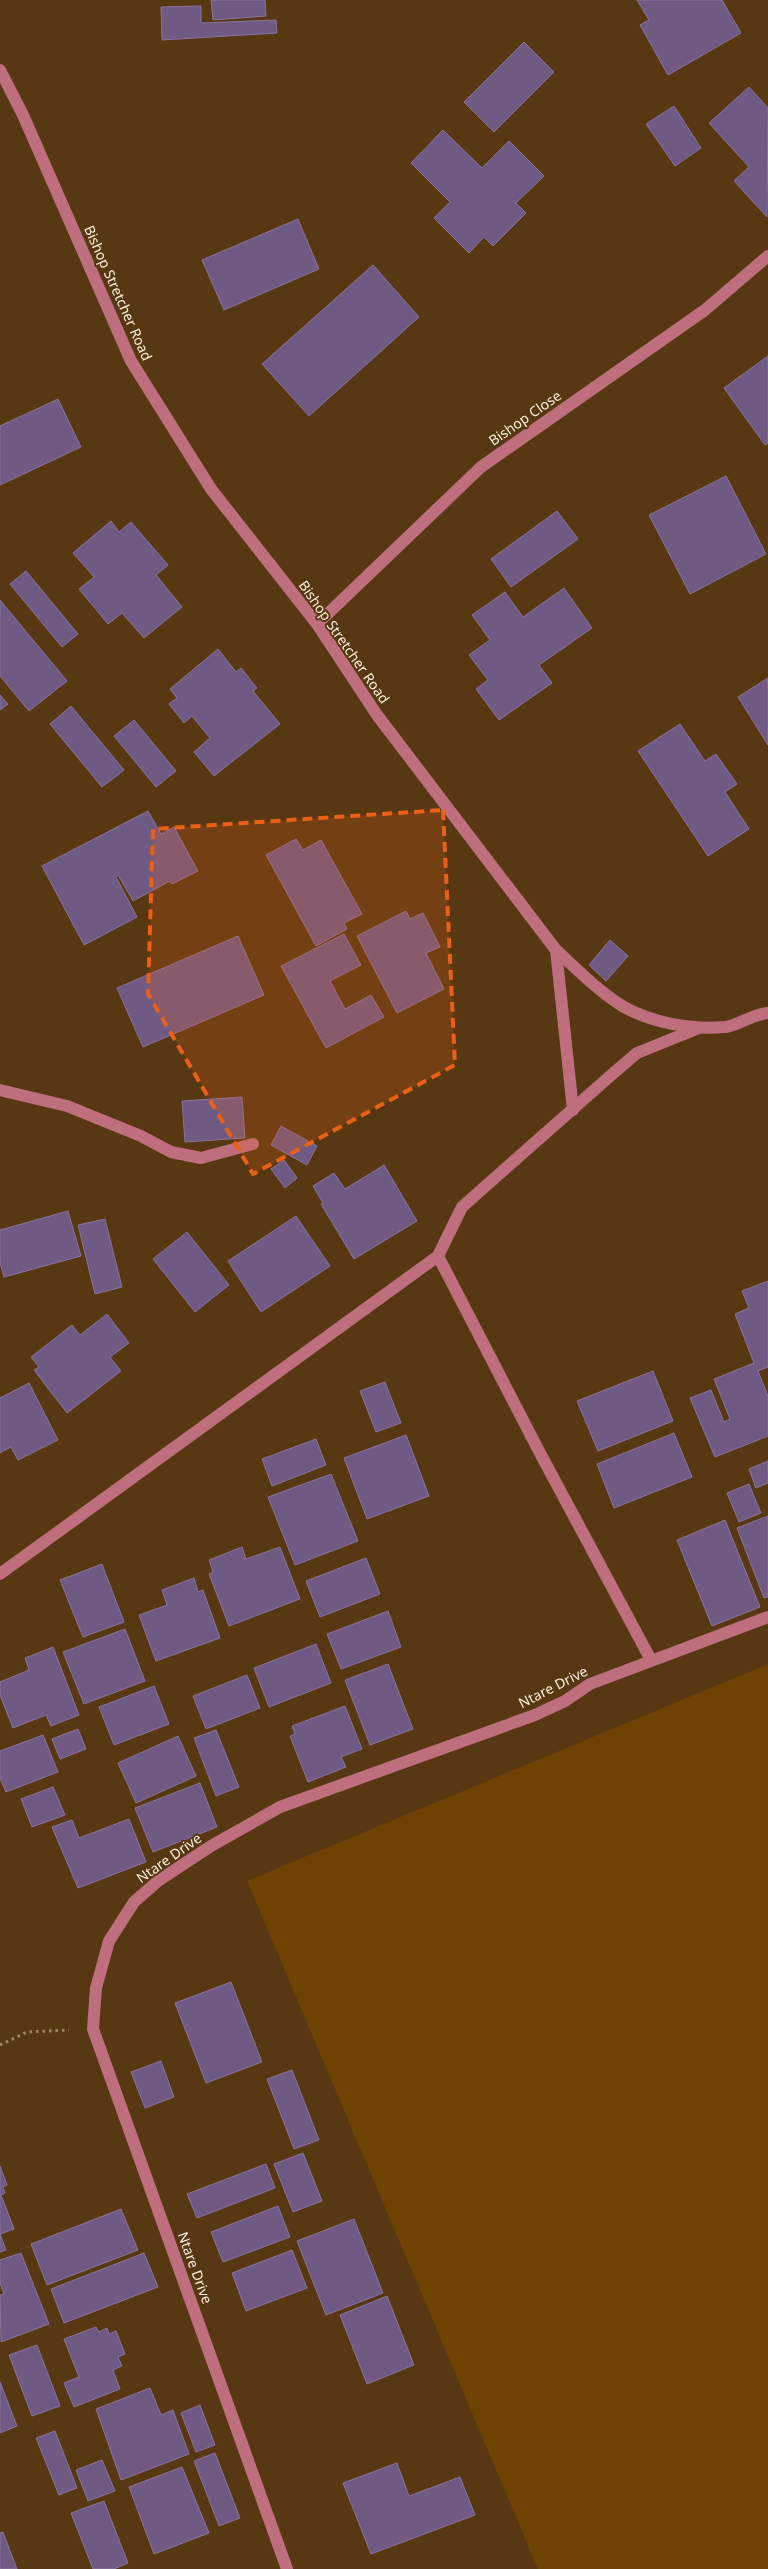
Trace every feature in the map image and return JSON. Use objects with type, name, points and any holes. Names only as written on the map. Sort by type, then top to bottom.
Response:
[{"type":"street","name":"Bishop Stretcher Road","points":[[0,70],[4,91],[23,115],[131,361],[211,489],[317,624],[377,716],[556,950],[624,1007],[663,1022],[700,1028],[727,1027],[760,1014],[768,1013]]},
{"type":"street","name":"Bishop Close","points":[[317,624],[481,467],[705,310],[768,256]]},
{"type":"street","points":[[556,950],[573,1110]]},
{"type":"street","points":[[0,1574],[438,1256],[462,1207],[637,1053],[700,1028]]},
{"type":"street","points":[[0,1090],[67,1106],[141,1136],[171,1152],[201,1158],[252,1144]]},
{"type":"street","points":[[438,1256],[540,1453],[651,1660]]},
{"type":"street","name":"Ntare Drive","points":[[287,2569],[93,2029],[96,1988],[109,1940],[134,1902],[158,1881],[212,1846],[280,1807],[536,1715],[565,1701],[590,1684],[768,1617]]},
{"type":"path","points":[[0,2045],[27,2032],[93,2029]]},
{"type":"highlighted area","points":[[443,810],[455,1065],[253,1174],[148,994],[153,829]]},
{"type":"shaded area","points":[[768,1664],[768,2569],[538,2569],[247,1881]]},
{"type":"building","points":[[211,0],[265,0],[266,16],[213,20]]},
{"type":"building","points":[[637,0],[722,0],[741,33],[668,75],[640,25],[649,20]]},
{"type":"building","points":[[201,6],[201,23],[276,20],[277,33],[162,40],[161,7]]},
{"type":"building","points":[[524,42],[554,72],[494,132],[464,102]]},
{"type":"building","points":[[749,87],[768,108],[767,217],[734,181],[749,167],[709,123]]},
{"type":"building","points":[[674,106],[701,148],[675,166],[646,124]]},
{"type":"building","points":[[443,130],[482,168],[509,141],[544,176],[516,203],[526,213],[493,246],[484,237],[469,253],[434,218],[450,202],[411,163]]},
{"type":"building","points":[[298,219],[319,269],[224,310],[202,260]]},
{"type":"building","points":[[373,265],[419,317],[309,416],[262,364]]},
{"type":"building","points":[[768,356],[768,443],[765,445],[724,388]]},
{"type":"building","points":[[58,399],[81,447],[0,485],[0,426]]},
{"type":"building","points":[[726,476],[766,554],[690,594],[649,515]]},
{"type":"building","points":[[557,511],[578,539],[511,587],[491,559]]},
{"type":"building","points":[[111,521],[119,532],[131,522],[168,565],[156,575],[182,607],[144,638],[122,613],[108,624],[79,589],[94,577],[73,553]]},
{"type":"building","points":[[26,571],[78,634],[62,647],[10,584]]},
{"type":"building","points":[[564,588],[592,628],[539,665],[552,683],[499,720],[476,689],[488,680],[469,655],[490,640],[472,615],[505,592],[523,617]]},
{"type":"building","points":[[0,600],[67,681],[29,711],[0,676]]},
{"type":"building","points":[[218,649],[236,672],[241,668],[257,688],[253,691],[280,724],[214,776],[194,752],[210,738],[192,716],[184,723],[169,704],[177,698],[170,689]]},
{"type":"building","points":[[768,678],[768,745],[738,697]]},
{"type":"building","points":[[0,695],[8,704],[0,710]]},
{"type":"building","points":[[71,706],[124,770],[102,787],[50,724]]},
{"type":"building","points":[[134,720],[176,771],[156,787],[114,736]]},
{"type":"building","points":[[680,724],[705,761],[716,754],[737,784],[725,792],[749,829],[708,856],[638,751]]},
{"type":"building","points":[[148,811],[161,834],[174,827],[198,871],[172,884],[170,881],[133,901],[118,875],[116,877],[137,917],[84,945],[42,866]]},
{"type":"building","points":[[296,839],[303,850],[321,840],[362,914],[344,923],[347,929],[316,946],[266,855]]},
{"type":"building","points":[[406,911],[410,919],[423,913],[440,947],[426,953],[444,989],[397,1013],[357,936]]},
{"type":"building","points":[[344,934],[361,965],[330,981],[345,1009],[371,995],[384,1017],[326,1048],[281,966]]},
{"type":"building","points":[[238,936],[264,995],[143,1047],[117,988]]},
{"type":"building","points":[[610,940],[628,956],[606,981],[589,965]]},
{"type":"building","points":[[242,1097],[245,1138],[185,1142],[182,1101]]},
{"type":"building","points":[[281,1126],[317,1146],[307,1165],[271,1145]]},
{"type":"building","points":[[284,1160],[297,1178],[285,1188],[271,1169]]},
{"type":"building","points":[[384,1165],[417,1221],[354,1259],[321,1204],[323,1203],[313,1186],[334,1173],[345,1189]]},
{"type":"building","points":[[68,1211],[81,1256],[4,1277],[0,1262],[0,1230]]},
{"type":"building","points":[[296,1216],[330,1266],[261,1312],[228,1261]]},
{"type":"building","points":[[105,1219],[122,1287],[95,1294],[78,1225]]},
{"type":"building","points":[[187,1232],[229,1285],[195,1312],[153,1259]]},
{"type":"building","points":[[768,1281],[768,1367],[758,1371],[768,1396],[768,1436],[715,1457],[690,1398],[711,1390],[724,1422],[730,1419],[714,1379],[754,1363],[735,1314],[749,1308],[742,1291]]},
{"type":"building","points":[[107,1314],[129,1343],[110,1357],[121,1371],[67,1413],[34,1370],[39,1367],[31,1357],[72,1325],[80,1335]]},
{"type":"building","points":[[653,1371],[673,1421],[598,1451],[577,1401]]},
{"type":"building","points":[[385,1382],[401,1423],[376,1432],[360,1391]]},
{"type":"building","points":[[29,1383],[58,1440],[18,1460],[11,1447],[0,1453],[0,1398]]},
{"type":"building","points":[[674,1433],[692,1477],[614,1508],[597,1464]]},
{"type":"building","points":[[406,1435],[429,1496],[367,1519],[344,1458]]},
{"type":"building","points":[[316,1439],[326,1465],[272,1486],[262,1459]]},
{"type":"building","points":[[768,1461],[768,1483],[756,1488],[749,1469]]},
{"type":"building","points":[[331,1474],[358,1541],[295,1565],[268,1497]]},
{"type":"building","points":[[749,1484],[761,1513],[739,1522],[727,1493]]},
{"type":"building","points":[[768,1516],[768,1597],[764,1598],[737,1528]]},
{"type":"building","points":[[725,1520],[760,1607],[712,1626],[677,1540]]},
{"type":"building","points":[[242,1547],[246,1559],[280,1547],[300,1599],[229,1626],[209,1574],[213,1572],[209,1560]]},
{"type":"building","points":[[366,1558],[380,1594],[320,1617],[306,1581]]},
{"type":"building","points":[[102,1564],[124,1622],[83,1637],[60,1580]]},
{"type":"building","points":[[194,1578],[198,1592],[203,1590],[220,1638],[156,1661],[139,1615],[167,1605],[162,1590]]},
{"type":"building","points":[[388,1611],[401,1647],[341,1669],[327,1634]]},
{"type":"building","points":[[125,1629],[145,1681],[84,1704],[63,1652]]},
{"type":"building","points":[[316,1644],[331,1683],[269,1707],[254,1668]]},
{"type":"building","points":[[53,1647],[79,1715],[51,1726],[46,1715],[13,1728],[0,1695],[0,1682],[29,1670],[25,1658]]},
{"type":"building","points":[[388,1664],[413,1729],[370,1745],[345,1680]]},
{"type":"building","points":[[247,1675],[260,1708],[206,1729],[193,1696]]},
{"type":"building","points":[[154,1686],[169,1724],[114,1745],[99,1707]]},
{"type":"building","points":[[345,1706],[362,1749],[341,1757],[346,1767],[308,1782],[290,1736],[295,1734],[292,1726]]},
{"type":"building","points":[[78,1729],[86,1749],[60,1759],[52,1739]]},
{"type":"building","points":[[216,1730],[239,1787],[216,1796],[194,1738]]},
{"type":"building","points":[[43,1735],[58,1772],[6,1792],[0,1778],[0,1751]]},
{"type":"building","points":[[178,1736],[196,1776],[136,1803],[118,1763]]},
{"type":"building","points":[[200,1783],[217,1827],[153,1852],[135,1808]]},
{"type":"building","points":[[53,1787],[65,1815],[32,1827],[21,1799]]},
{"type":"building","points":[[129,1819],[146,1862],[78,1888],[52,1827],[72,1820],[79,1838]]},
{"type":"building","points":[[231,1982],[262,2062],[206,2083],[175,2003]]},
{"type":"building","points":[[161,2061],[174,2097],[145,2108],[131,2072]]},
{"type":"building","points":[[292,2070],[319,2140],[294,2149],[267,2079]]},
{"type":"building","points":[[303,2153],[322,2201],[293,2212],[274,2164]]},
{"type":"building","points":[[266,2164],[275,2188],[197,2218],[187,2194]]},
{"type":"building","points":[[0,2166],[7,2185],[3,2187],[5,2193],[1,2195],[14,2229],[0,2234]]},
{"type":"building","points":[[278,2206],[290,2237],[223,2262],[211,2232]]},
{"type":"building","points":[[121,2209],[138,2250],[47,2285],[31,2244]]},
{"type":"building","points":[[354,2219],[383,2293],[326,2315],[297,2241]]},
{"type":"building","points":[[0,2234],[6,2250],[0,2252]]},
{"type":"building","points":[[292,2250],[307,2288],[246,2311],[232,2273]]},
{"type":"building","points":[[21,2253],[49,2324],[1,2342],[0,2295],[4,2294],[0,2283],[0,2260]]},
{"type":"building","points":[[144,2253],[158,2287],[64,2323],[51,2289]]},
{"type":"building","points":[[387,2296],[414,2365],[367,2384],[340,2315]]},
{"type":"building","points":[[96,2327],[99,2332],[107,2328],[109,2334],[116,2331],[125,2354],[118,2357],[122,2366],[113,2370],[120,2389],[74,2407],[64,2383],[79,2377],[64,2339]]},
{"type":"building","points":[[37,2345],[60,2406],[32,2416],[9,2355]]},
{"type":"building","points":[[0,2382],[17,2426],[0,2433]]},
{"type":"building","points":[[150,2388],[161,2415],[173,2410],[189,2454],[121,2480],[96,2409]]},
{"type":"building","points":[[200,2405],[215,2445],[196,2452],[181,2413]]},
{"type":"building","points":[[55,2431],[77,2488],[59,2495],[36,2438]]},
{"type":"building","points":[[215,2453],[240,2518],[219,2526],[194,2461]]},
{"type":"building","points":[[102,2460],[115,2491],[88,2501],[76,2470]]},
{"type":"building","points":[[397,2463],[409,2496],[460,2477],[475,2515],[371,2554],[343,2483]]},
{"type":"building","points":[[182,2467],[209,2533],[154,2554],[129,2487]]},
{"type":"building","points":[[104,2501],[128,2563],[114,2569],[93,2569],[71,2513]]},
{"type":"building","points":[[3,2532],[17,2569],[0,2569],[0,2533]]}]
